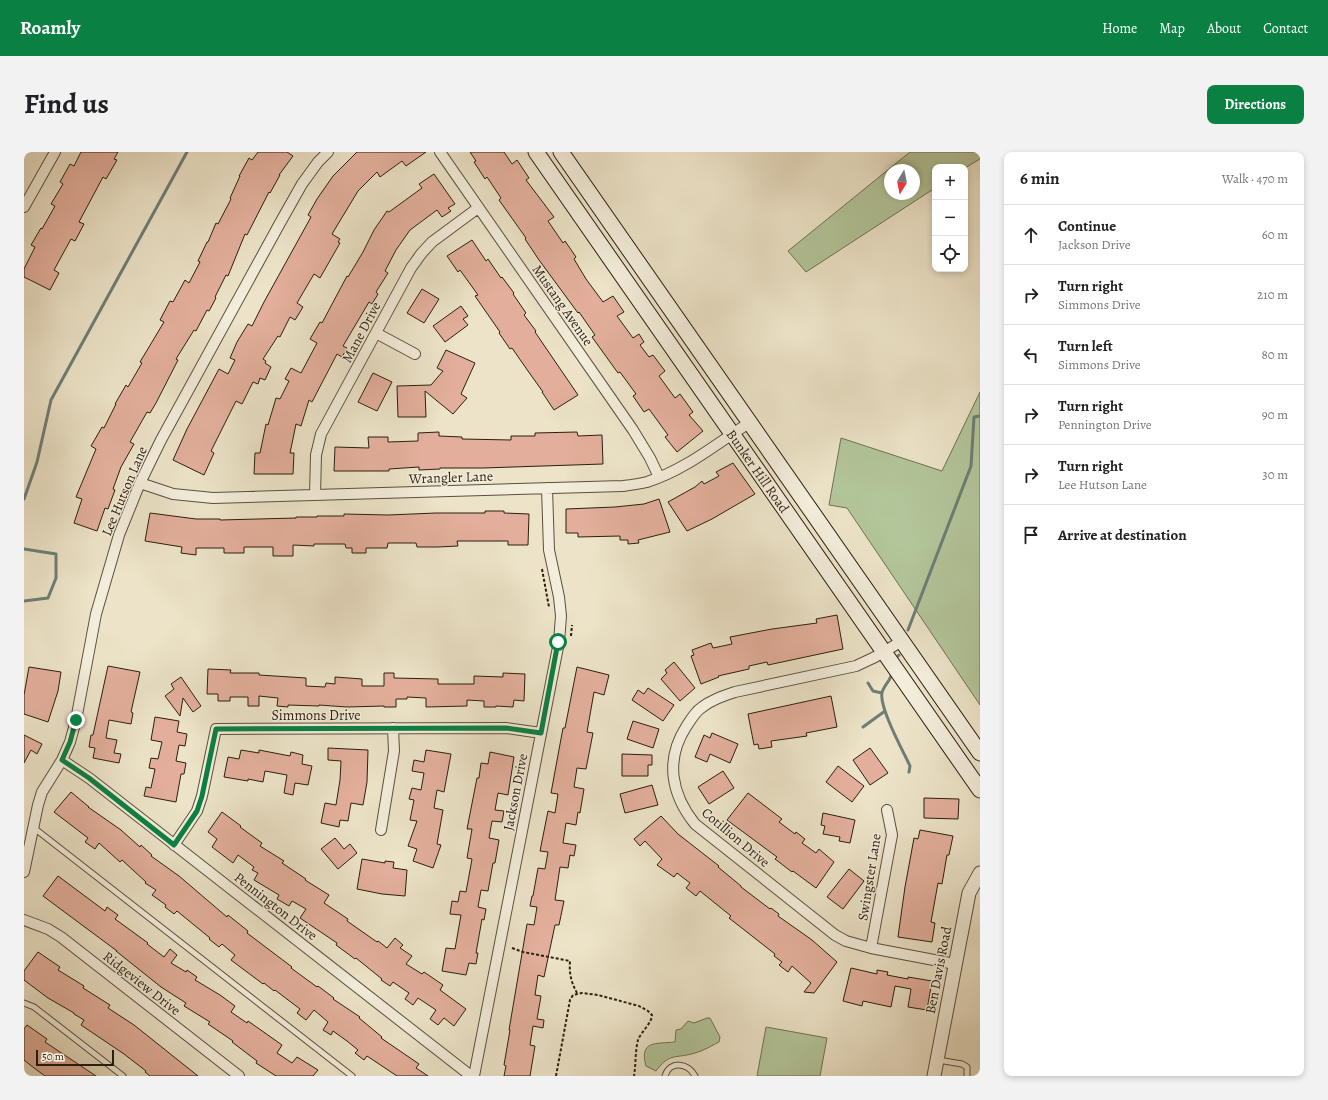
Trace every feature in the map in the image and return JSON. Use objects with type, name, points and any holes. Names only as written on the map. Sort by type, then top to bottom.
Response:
[{"type":"main road","name":"Bunker Hill Road","points":[[536,152],[980,790]]},
{"type":"main road","name":"Bunker Hill Road","points":[[561,152],[980,753]]},
{"type":"street","points":[[24,207],[55,152]]},
{"type":"street","name":"Lee Hutson Lane","points":[[24,872],[42,792],[62,760],[70,742],[76,720],[96,614],[119,535],[140,482],[168,426],[302,184],[318,162],[328,152]]},
{"type":"street","name":"Mustang Avenue","points":[[440,152],[633,430],[650,458],[659,478]]},
{"type":"street","name":"Mane Drive","points":[[315,496],[316,455],[321,434],[411,268],[432,242],[478,208]]},
{"type":"street","points":[[376,333],[415,354]]},
{"type":"street","name":"Wrangler Lane","points":[[140,482],[173,494],[213,498],[623,486],[659,478],[685,465],[749,423]]},
{"type":"street","name":"Jackson Drive","points":[[473,1076],[558,642],[561,616],[559,597],[549,550],[547,488]]},
{"type":"street","name":"Cotillion Drive","points":[[902,641],[875,658],[856,666],[735,692],[717,698],[700,708],[688,723],[679,738],[674,758],[673,776],[677,792],[685,812],[695,824],[835,935],[846,941],[871,948],[955,964]]},
{"type":"street","points":[[381,830],[394,752],[393,728]]},
{"type":"street","name":"Simmons Drive","points":[[174,845],[197,811],[202,796],[216,729],[506,728],[541,733]]},
{"type":"street","name":"Pennington Drive","points":[[62,760],[89,778],[473,1076]]},
{"type":"street","name":"Swingster Lane","points":[[871,948],[892,836],[887,810]]},
{"type":"street","name":"Ben Davis Road","points":[[934,1076],[969,893],[980,873]]},
{"type":"street","name":"Ridgeview Drive","points":[[24,920],[43,926],[61,937],[239,1076]]},
{"type":"lane","points":[[33,827],[352,1076]]},
{"type":"lane","points":[[24,1003],[34,1007],[123,1076]]},
{"type":"lane","points":[[938,1059],[962,1064],[967,1068],[967,1076]]},
{"type":"lane","points":[[665,1076],[669,1069],[678,1064],[690,1069],[695,1076]]},
{"type":"path","points":[[541,563],[549,608]]},
{"type":"path","points":[[512,948],[523,952],[570,961],[569,972],[572,983],[578,993]]},
{"type":"path","points":[[556,1076],[570,1000],[573,995],[578,993],[592,994],[639,1006],[652,1015],[652,1019],[641,1034],[637,1044],[634,1076]]},
{"type":"green space","points":[[910,152],[980,152],[980,159],[968,166],[968,164],[932,164],[932,190],[920,198],[920,164],[895,164]]},
{"type":"green space","points":[[884,173],[884,200],[917,200],[806,272],[788,251]]},
{"type":"green space","points":[[980,392],[980,705],[847,508],[829,505],[841,438],[942,471]]},
{"type":"green space","points":[[710,1018],[720,1037],[719,1042],[704,1050],[669,1059],[665,1061],[656,1071],[646,1066],[644,1058],[647,1048],[651,1045],[675,1042],[676,1030],[681,1029],[688,1021],[694,1023]]},
{"type":"green space","points":[[766,1027],[827,1038],[820,1076],[757,1076]]},
{"type":"building","points":[[81,152],[118,152],[114,159],[117,160],[106,179],[103,177],[79,222],[84,224],[75,241],[71,239],[54,270],[59,273],[50,290],[24,277],[24,269],[35,247],[31,245],[55,206],[51,204],[63,184],[60,182],[70,164],[74,166]]},
{"type":"building","points":[[258,152],[287,152],[293,156],[279,175],[270,193],[269,192],[247,235],[245,234],[228,276],[226,275],[209,311],[207,310],[196,331],[194,330],[176,359],[178,360],[156,403],[150,413],[147,412],[130,442],[134,444],[121,467],[108,509],[105,508],[97,531],[74,523],[82,499],[76,497],[96,449],[91,446],[102,427],[104,428],[126,385],[128,387],[142,363],[140,362],[164,322],[160,320],[170,301],[173,302],[185,280],[189,283],[200,262],[198,261],[216,223],[218,224],[231,199],[230,198],[239,176],[249,158],[252,160]]},
{"type":"building","points":[[357,152],[426,152],[406,166],[402,161],[380,177],[377,172],[358,191],[332,234],[340,239],[338,242],[340,243],[320,278],[314,274],[297,303],[303,307],[295,320],[290,317],[280,337],[278,336],[263,359],[266,361],[265,363],[271,367],[265,380],[260,378],[258,384],[253,382],[242,404],[236,401],[211,451],[214,453],[204,475],[173,460],[187,429],[219,369],[228,374],[235,360],[230,358],[237,342],[248,324],[252,326],[311,217],[308,215],[317,199],[333,176]]},
{"type":"building","points":[[470,152],[504,152],[512,164],[517,160],[529,178],[526,180],[554,217],[548,221],[563,243],[565,241],[576,257],[574,259],[586,279],[603,302],[613,296],[624,312],[617,316],[633,338],[639,334],[644,342],[640,345],[649,357],[653,355],[665,371],[659,376],[675,398],[680,394],[693,412],[689,415],[703,431],[677,452],[665,437],[668,435],[649,409],[644,412],[633,396],[636,394],[620,372],[618,373],[592,337],[595,335],[539,260],[525,239],[526,238],[499,200],[501,198],[487,177],[485,179],[474,162],[476,161]]},
{"type":"building","points":[[434,174],[455,204],[448,208],[451,211],[442,217],[437,210],[410,230],[396,250],[385,271],[388,273],[376,292],[378,294],[372,304],[369,302],[343,346],[347,348],[342,357],[337,354],[312,402],[309,400],[301,426],[296,424],[290,453],[294,453],[293,474],[254,474],[255,453],[260,453],[266,424],[268,425],[276,398],[280,399],[289,381],[285,379],[291,368],[301,373],[317,343],[310,339],[320,322],[322,323],[347,276],[348,277],[374,230],[387,211],[389,212],[422,188],[419,184]]},
{"type":"building","points":[[472,240],[486,261],[488,259],[501,278],[502,277],[514,293],[513,294],[526,313],[524,315],[578,395],[554,410],[512,348],[510,349],[499,333],[500,332],[475,296],[478,295],[460,270],[458,272],[447,256]]},
{"type":"building","points":[[422,289],[439,299],[424,323],[407,313]]},
{"type":"building","points":[[461,306],[468,316],[463,319],[468,325],[445,342],[433,326]]},
{"type":"building","points":[[446,350],[475,363],[461,394],[467,398],[453,414],[425,391],[426,417],[398,417],[397,386],[431,385],[443,371],[437,368]]},
{"type":"building","points":[[373,373],[392,382],[377,411],[358,402]]},
{"type":"building","points":[[439,432],[439,436],[462,437],[462,439],[511,440],[511,436],[535,436],[535,433],[577,432],[578,436],[602,435],[603,464],[440,468],[419,470],[419,467],[389,469],[389,471],[334,471],[335,447],[369,448],[368,437],[388,437],[388,442],[418,441],[418,433]]},
{"type":"building","points":[[733,463],[755,494],[712,519],[687,531],[668,502],[695,487],[702,481],[704,484],[719,476],[716,472]]},
{"type":"building","points":[[659,499],[670,532],[638,540],[639,543],[628,544],[628,540],[620,540],[620,536],[578,537],[578,533],[566,533],[566,509],[644,504]]},
{"type":"building","points":[[485,511],[504,511],[504,513],[529,514],[528,545],[508,545],[508,541],[457,541],[458,546],[438,547],[417,547],[416,543],[388,543],[387,548],[366,548],[366,553],[352,553],[352,548],[346,548],[345,544],[314,544],[314,546],[293,545],[293,556],[273,556],[273,547],[244,547],[244,553],[224,553],[224,548],[196,548],[196,555],[181,553],[182,547],[145,541],[150,513],[196,519],[220,520],[344,516],[344,514],[388,515],[485,513]]},
{"type":"building","points":[[837,615],[843,649],[768,665],[767,662],[749,666],[749,669],[718,676],[719,677],[701,684],[691,656],[694,655],[692,650],[711,643],[713,648],[732,644],[730,637],[772,629],[817,623],[816,619]]},
{"type":"building","points":[[674,662],[695,688],[680,701],[661,679],[667,673],[665,670]]},
{"type":"building","points":[[108,666],[140,672],[131,712],[133,713],[131,724],[109,720],[106,738],[117,740],[114,753],[121,754],[119,763],[93,758],[95,748],[89,747]]},
{"type":"building","points":[[29,667],[61,672],[58,691],[48,722],[24,714],[24,695]]},
{"type":"building","points":[[577,667],[609,675],[604,695],[594,692],[587,732],[593,733],[586,769],[577,768],[574,787],[584,789],[580,813],[578,812],[576,825],[566,823],[563,843],[576,845],[574,856],[570,855],[568,868],[560,867],[555,900],[564,901],[559,925],[555,925],[544,977],[538,975],[535,995],[541,996],[537,1019],[544,1020],[543,1028],[533,1026],[530,1045],[535,1046],[530,1076],[504,1076],[509,1030],[527,924],[534,925],[537,907],[530,906],[538,868],[545,869],[548,852],[540,851],[548,811],[555,813],[558,794],[551,793],[563,728],[565,728]]},
{"type":"building","points":[[208,669],[231,670],[230,673],[259,673],[259,675],[306,678],[306,686],[325,687],[326,683],[335,684],[335,677],[362,679],[362,686],[384,686],[384,673],[394,673],[394,678],[438,679],[438,684],[474,684],[474,676],[503,677],[503,673],[525,674],[524,701],[514,700],[513,707],[484,707],[484,701],[467,700],[467,706],[426,707],[426,698],[407,697],[407,699],[396,699],[396,707],[288,705],[288,707],[277,706],[278,698],[259,696],[259,706],[248,706],[248,697],[230,697],[230,701],[218,701],[218,694],[207,694]]},
{"type":"building","points":[[181,677],[201,706],[193,712],[183,698],[180,716],[165,696],[174,689],[171,684]]},
{"type":"building","points":[[648,688],[674,705],[663,721],[632,700],[638,690],[644,694]]},
{"type":"building","points":[[831,696],[837,727],[806,733],[807,736],[771,741],[772,747],[759,749],[758,744],[754,745],[748,714]]},
{"type":"building","points":[[155,717],[179,721],[177,732],[187,734],[185,746],[179,745],[176,761],[186,763],[184,774],[181,774],[176,802],[144,796],[146,787],[151,788],[155,769],[149,768],[151,758],[158,759],[162,742],[151,740]]},
{"type":"building","points":[[633,721],[659,729],[653,748],[627,739]]},
{"type":"building","points":[[712,733],[738,744],[730,763],[710,754],[707,762],[695,757],[704,735],[710,738]]},
{"type":"building","points":[[24,735],[42,744],[37,754],[31,750],[24,763]]},
{"type":"building","points":[[328,748],[368,750],[367,782],[363,805],[351,803],[348,821],[340,820],[339,827],[321,823],[325,803],[336,805],[340,780],[341,761],[328,760]]},
{"type":"building","points":[[870,748],[888,773],[870,785],[853,760]]},
{"type":"building","points":[[241,750],[259,753],[259,750],[290,756],[291,752],[303,755],[302,764],[312,766],[308,785],[295,783],[293,795],[284,793],[287,775],[265,771],[263,782],[224,777],[228,757],[239,759]]},
{"type":"building","points":[[426,750],[451,754],[444,792],[437,790],[434,808],[443,810],[437,844],[441,845],[433,868],[413,861],[417,849],[408,846],[417,821],[410,820],[414,800],[409,799],[412,788],[421,790],[424,773],[412,771],[414,760],[424,762]]},
{"type":"building","points":[[490,752],[514,757],[508,795],[498,793],[495,810],[504,811],[502,822],[492,821],[489,838],[499,840],[495,863],[493,863],[488,891],[481,890],[478,907],[486,909],[484,920],[482,919],[476,953],[478,953],[476,964],[469,963],[466,975],[442,971],[446,948],[455,949],[461,915],[450,914],[452,901],[458,902],[460,891],[466,892],[472,859],[467,858],[472,829],[467,829],[481,763],[488,764]]},
{"type":"building","points":[[622,754],[652,755],[652,765],[648,765],[648,776],[622,776]]},
{"type":"building","points":[[838,766],[864,786],[852,802],[826,782]]},
{"type":"building","points":[[723,771],[734,788],[709,804],[698,787]]},
{"type":"building","points":[[652,785],[658,805],[625,813],[620,794]]},
{"type":"building","points":[[71,792],[88,807],[121,830],[140,847],[141,845],[152,855],[151,856],[179,876],[227,917],[228,915],[248,931],[247,933],[292,967],[291,968],[360,1017],[359,1018],[382,1037],[381,1038],[419,1064],[416,1068],[428,1076],[397,1076],[367,1056],[364,1060],[355,1053],[358,1050],[333,1031],[331,1035],[323,1030],[328,1022],[314,1010],[306,1020],[297,1013],[300,1009],[231,960],[235,955],[222,944],[219,947],[177,911],[174,914],[165,907],[166,905],[152,895],[156,890],[145,883],[146,882],[122,860],[120,862],[99,843],[95,849],[85,842],[88,838],[54,812]]},
{"type":"building","points":[[748,793],[782,819],[779,822],[795,834],[796,832],[805,839],[802,843],[816,853],[819,849],[834,862],[816,888],[793,871],[792,872],[775,859],[777,857],[727,820]]},
{"type":"building","points":[[924,798],[959,799],[958,819],[924,818]]},
{"type":"building","points":[[222,812],[262,843],[260,846],[284,861],[282,863],[306,879],[305,880],[329,895],[324,903],[348,919],[347,921],[387,948],[395,938],[403,945],[400,948],[412,956],[406,964],[422,974],[424,972],[443,985],[440,990],[466,1009],[454,1026],[444,1018],[438,1025],[430,1019],[436,1010],[418,998],[413,1005],[405,999],[409,993],[393,982],[390,986],[381,980],[382,979],[356,958],[355,959],[336,945],[337,943],[300,918],[306,909],[292,901],[289,906],[277,899],[279,895],[254,880],[258,873],[252,870],[254,867],[238,855],[233,863],[212,847],[217,839],[208,832]]},
{"type":"building","points":[[823,813],[855,820],[850,843],[839,841],[840,837],[823,834],[825,826],[821,825]]},
{"type":"building","points":[[661,816],[678,834],[719,866],[718,867],[741,887],[779,914],[778,916],[812,940],[837,962],[814,993],[804,992],[811,983],[792,966],[788,972],[779,965],[782,962],[774,956],[775,954],[729,918],[731,916],[700,891],[696,896],[686,888],[690,883],[677,873],[674,877],[657,865],[662,859],[645,841],[640,846],[634,839]]},
{"type":"building","points":[[920,830],[953,836],[949,855],[947,855],[942,884],[938,883],[931,922],[935,923],[932,942],[898,937],[914,838],[918,839]]},
{"type":"building","points":[[335,838],[344,849],[350,844],[357,853],[338,869],[321,849]]},
{"type":"building","points":[[362,859],[385,863],[385,861],[394,862],[393,868],[407,870],[405,896],[382,894],[357,889]]},
{"type":"building","points":[[849,869],[864,881],[843,909],[827,897]]},
{"type":"building","points":[[58,876],[105,911],[107,907],[118,915],[115,919],[148,943],[147,944],[164,957],[170,949],[177,955],[171,963],[186,972],[187,970],[197,977],[195,980],[235,1006],[231,1012],[247,1023],[248,1021],[282,1045],[277,1053],[292,1063],[297,1057],[318,1070],[313,1076],[276,1076],[256,1063],[257,1061],[232,1042],[233,1041],[208,1024],[210,1022],[184,1006],[186,1003],[161,987],[117,951],[43,896]]},
{"type":"building","points":[[38,952],[60,967],[58,970],[84,986],[83,988],[110,1005],[108,1008],[134,1025],[198,1076],[150,1076],[145,1072],[146,1071],[124,1054],[81,1025],[84,1020],[48,998],[24,980],[24,971]]},
{"type":"building","points":[[851,968],[877,974],[877,970],[888,972],[887,975],[932,981],[927,1010],[908,1007],[911,989],[895,986],[891,1007],[863,1001],[862,1006],[843,1001]]},
{"type":"building","points":[[27,1025],[47,1039],[45,1042],[96,1076],[45,1076],[34,1068],[24,1060],[24,1029]]},
{"type":"waterway","points":[[24,499],[37,462],[51,400],[187,152]]},
{"type":"waterway","points":[[908,630],[971,466],[974,417],[980,416]]},
{"type":"waterway","points":[[24,549],[56,554],[56,578],[48,598],[24,601]]},
{"type":"waterway","points":[[891,676],[882,693],[882,700],[897,740],[910,766],[909,772]]},
{"type":"waterway","points":[[868,683],[873,691],[882,693]]},
{"type":"waterway","points":[[863,727],[885,711]]},
{"type":"route","points":[[76,720],[70,742],[62,760],[89,778],[174,845],[197,811],[202,796],[216,729],[506,728],[541,733],[558,642]]}]
